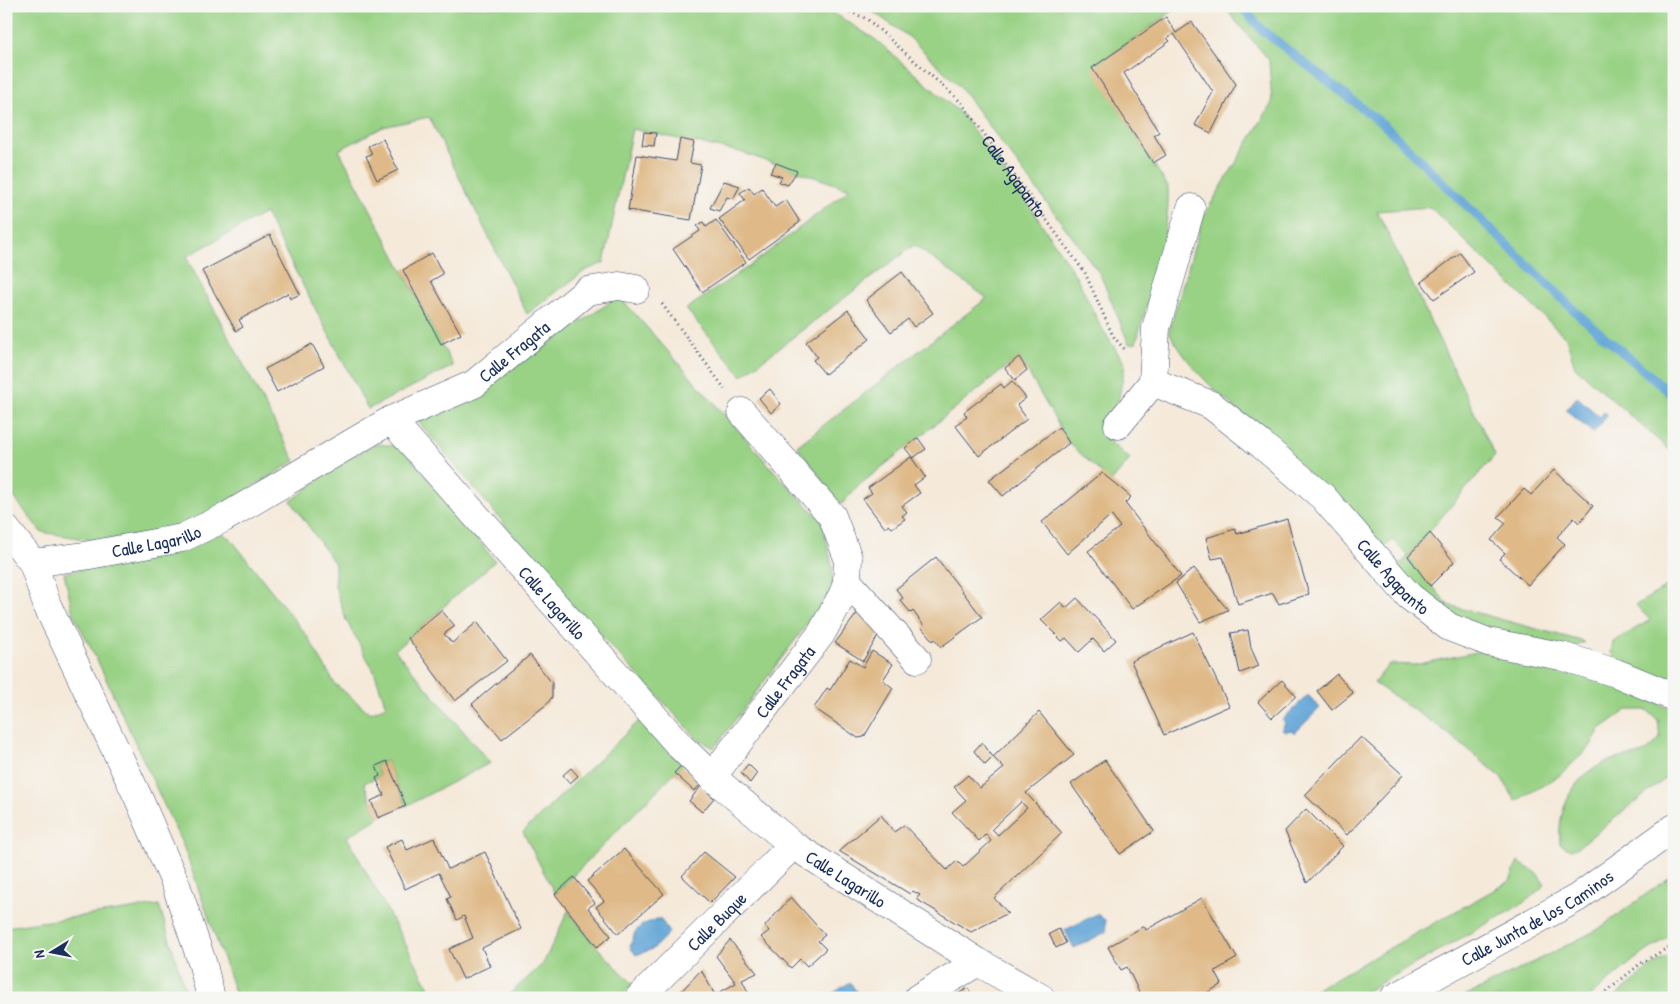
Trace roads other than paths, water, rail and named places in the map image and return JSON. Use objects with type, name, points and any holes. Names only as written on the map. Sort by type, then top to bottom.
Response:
[{"type":"street","points":[[1118,425],[1154,382],[1156,328],[1191,208]]},
{"type":"street","name":"Calle Fragata","points":[[390,420],[474,384],[587,291],[619,286],[636,289]]},
{"type":"street","name":"Calle Agapanto","points":[[1154,382],[1211,404],[1262,445],[1323,497],[1409,596],[1449,627],[1488,642],[1561,656],[1616,673],[1674,697]]},
{"type":"street","name":"Calle Fragata","points":[[712,777],[821,634],[844,592],[847,581],[848,558],[832,516],[742,412]]},
{"type":"street","name":"Calle Lagarillo","points":[[34,563],[182,538],[232,513],[390,420],[681,747],[712,777],[793,845],[978,962],[1041,998]]},
{"type":"street","points":[[6,529],[34,563],[47,605],[138,797],[176,885],[203,965],[211,998]]},
{"type":"street","points":[[847,581],[917,659]]},
{"type":"street","name":"Calle Junta de los Caminos","points":[[1394,998],[1577,898],[1674,828]]},
{"type":"street","name":"Calle Buque","points":[[640,998],[793,845]]},
{"type":"street","points":[[918,998],[978,962]]},
{"type":"water","points":[[1577,397],[1600,417],[1604,412],[1608,415],[1593,433],[1566,410]]},
{"type":"water","points":[[1308,695],[1320,708],[1295,733],[1291,730],[1285,732],[1282,730],[1285,723],[1282,720]]},
{"type":"water","points":[[1097,914],[1105,920],[1106,932],[1074,948],[1065,930]]},
{"type":"water","points":[[661,919],[669,933],[653,949],[636,955],[630,947],[635,932],[642,925]]},
{"type":"water","points":[[850,982],[859,996],[857,998],[826,998]]},
{"type":"waterway","points":[[1241,6],[1262,30],[1384,125],[1579,315],[1674,396]]}]
